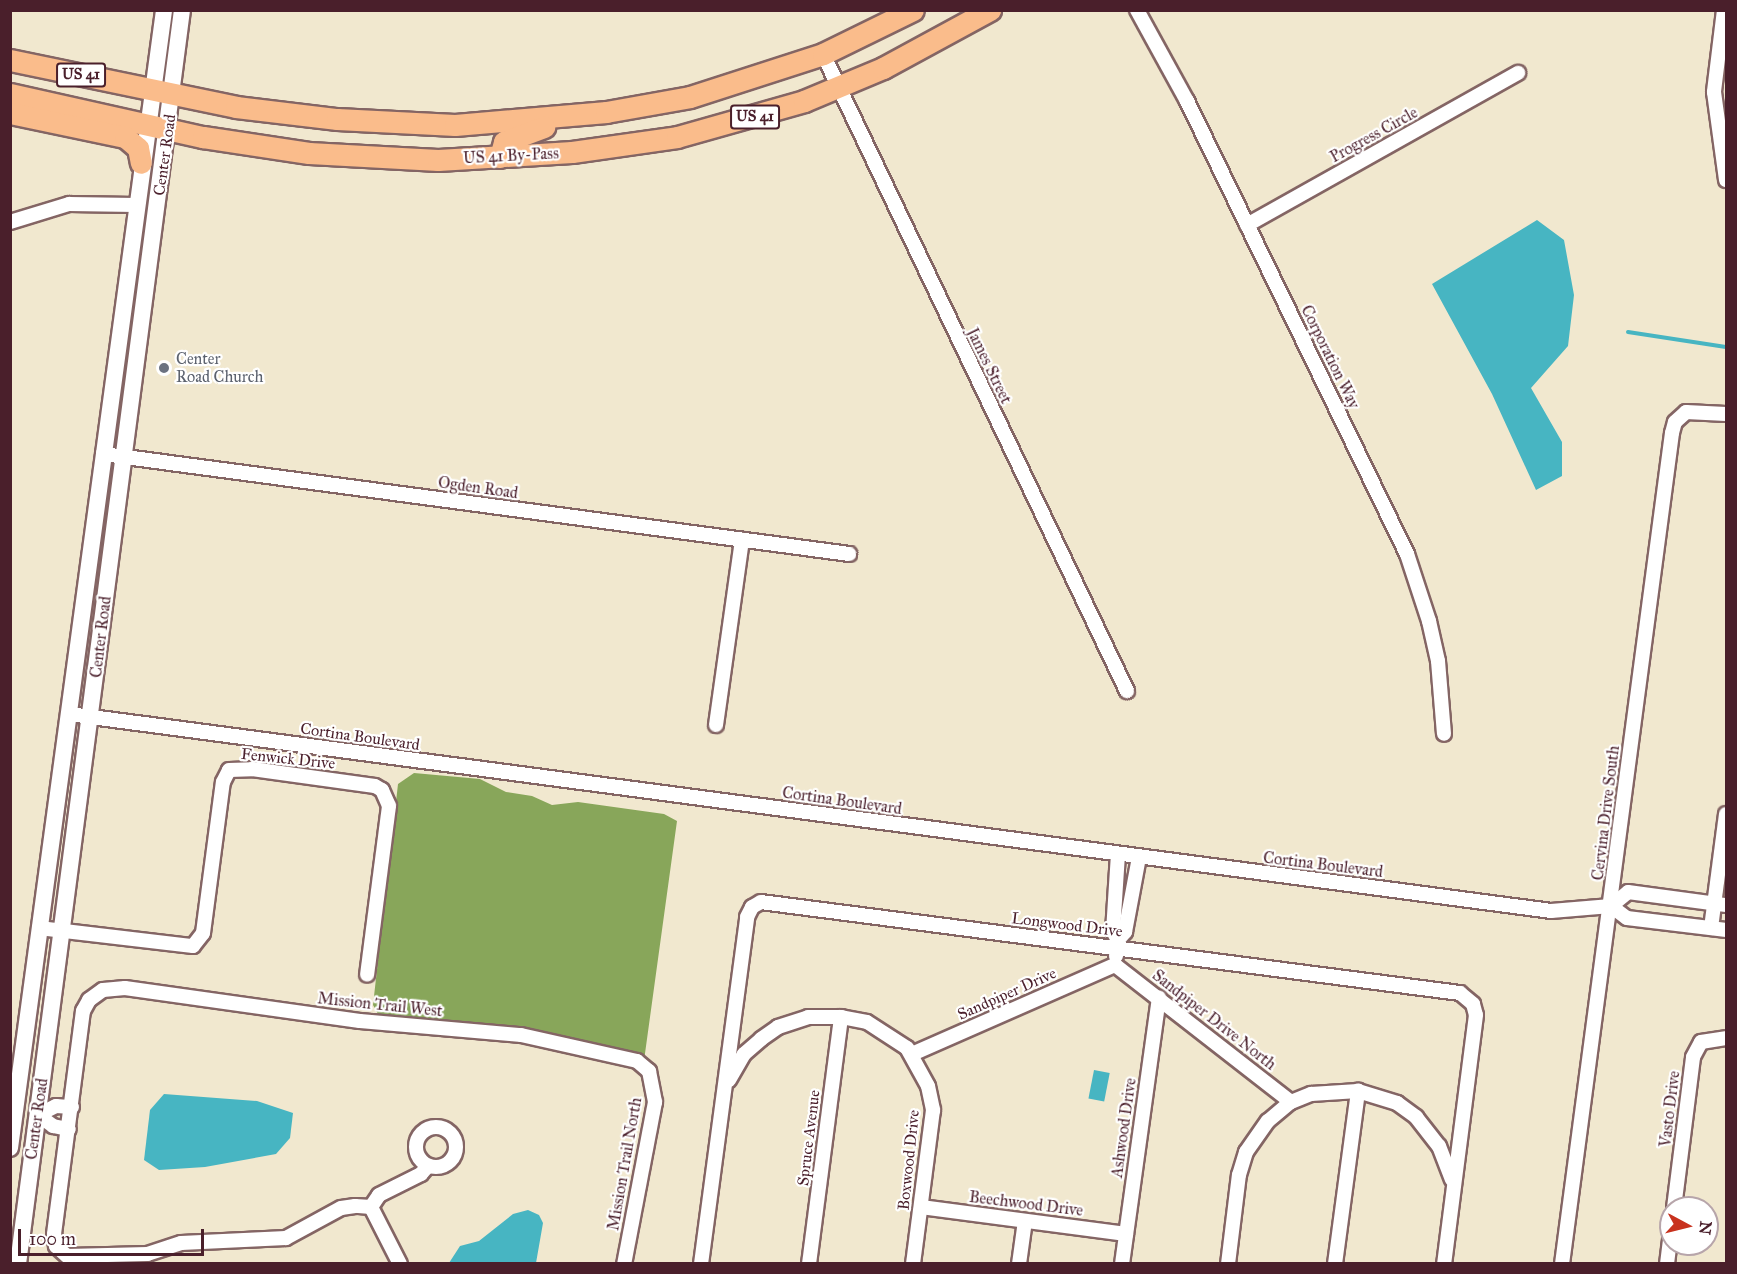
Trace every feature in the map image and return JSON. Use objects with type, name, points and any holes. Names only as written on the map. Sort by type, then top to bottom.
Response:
[{"type":"main road","name":"US 41 By-Pass","points":[[10,60],[236,107],[383,123],[455,125],[566,117],[690,97],[824,54],[913,10]]},
{"type":"main road","name":"US 41 By-Pass","points":[[10,94],[267,148],[344,156],[500,157],[618,147],[677,137],[772,112],[838,88],[893,63],[990,10]]},
{"type":"main road","points":[[10,113],[124,137],[138,148],[141,163]]},
{"type":"main road","points":[[500,157],[504,142],[566,117]]},
{"type":"street","name":"Center Road","points":[[10,1148],[141,163],[164,10]]},
{"type":"street","name":"Center Road","points":[[18,1263],[174,94],[182,10]]},
{"type":"street","name":"Corporation Way","points":[[1137,10],[1187,101],[1407,554],[1431,631],[1444,734]]},
{"type":"street","points":[[1724,10],[1714,92],[1726,180]]},
{"type":"street","name":"James Street","points":[[824,54],[838,88],[1127,692]]},
{"type":"street","name":"Progress Circle","points":[[1247,225],[1518,73]]},
{"type":"street","points":[[10,222],[69,204],[136,205]]},
{"type":"street","name":"Cervina Drive South","points":[[1562,1263],[1672,433],[1675,422],[1686,412],[1726,414]]},
{"type":"street","name":"Ogden Road","points":[[103,454],[849,554]]},
{"type":"street","points":[[716,725],[742,540]]},
{"type":"street","name":"Cortina Boulevard","points":[[69,714],[1551,911],[1611,906],[1628,892],[1721,904]]},
{"type":"street","name":"Fenwick Drive","points":[[39,928],[186,946],[199,941],[223,782],[229,770],[252,769],[375,786],[382,790],[389,806],[367,975]]},
{"type":"street","points":[[1711,928],[1721,904],[1726,814]]},
{"type":"street","points":[[1118,855],[1113,931],[1118,944]]},
{"type":"street","points":[[1115,964],[1118,944],[1125,932],[1139,857]]},
{"type":"street","name":"Longwood Drive","points":[[701,1263],[747,917],[757,904],[1118,944],[1467,997],[1476,1015],[1444,1263]]},
{"type":"street","points":[[1611,906],[1627,918],[1726,930]]},
{"type":"street","name":"Sandpiper Drive North","points":[[1115,964],[1291,1102]]},
{"type":"street","name":"Sandpiper Drive","points":[[912,1054],[1115,964]]},
{"type":"street","name":"Mission Trail West","points":[[72,1107],[83,1011],[103,990],[125,988],[360,1021],[521,1035],[632,1059],[649,1071]]},
{"type":"street","name":"Ashwood Drive","points":[[1122,1263],[1159,998]]},
{"type":"street","name":"Boxwood Drive","points":[[722,1100],[736,1065],[771,1031],[808,1017],[841,1017],[877,1026],[912,1054],[928,1086],[933,1110],[914,1263]]},
{"type":"street","name":"Spruce Avenue","points":[[809,1263],[841,1017]]},
{"type":"street","name":"Vasto Drive","points":[[1676,1196],[1693,1057],[1701,1042],[1726,1038]]},
{"type":"street","name":"Mission Trail North","points":[[624,1263],[655,1102],[649,1071]]},
{"type":"street","points":[[1228,1263],[1239,1175],[1246,1152],[1258,1132],[1291,1102],[1322,1092],[1358,1091],[1397,1103],[1424,1125],[1447,1161],[1454,1191]]},
{"type":"street","points":[[1335,1263],[1358,1091]]},
{"type":"street","points":[[13,1113],[38,1115],[56,1106],[72,1107],[54,1234],[56,1246],[67,1256],[90,1258],[148,1254],[181,1243],[286,1238],[341,1209],[372,1207]]},
{"type":"street","points":[[38,1115],[53,1126],[69,1129]]},
{"type":"street","points":[[372,1207],[379,1195],[421,1174],[428,1166]]},
{"type":"street","points":[[372,1207],[400,1263]]},
{"type":"street","name":"Beechwood Drive","points":[[921,1207],[1126,1234]]},
{"type":"street","points":[[1019,1263],[1025,1221]]},
{"type":"green space","points":[[414,773],[480,779],[506,792],[532,796],[552,805],[578,802],[664,814],[677,821],[643,1068],[378,1014],[373,1005],[398,784]]},
{"type":"water","points":[[1537,220],[1564,240],[1574,295],[1568,346],[1531,388],[1562,442],[1562,476],[1536,490],[1492,394],[1432,284]]},
{"type":"water","points":[[1094,1070],[1110,1073],[1104,1102],[1088,1098]]},
{"type":"water","points":[[164,1094],[257,1101],[293,1113],[290,1138],[276,1154],[205,1167],[159,1170],[144,1160],[150,1110]]},
{"type":"water","points":[[528,1210],[539,1215],[543,1223],[536,1263],[449,1263],[460,1246],[479,1241],[513,1214]]},
{"type":"waterway","points":[[1628,332],[1726,347]]},
{"type":"place","name":"Center Road Church","points":[[164,368]]}]
